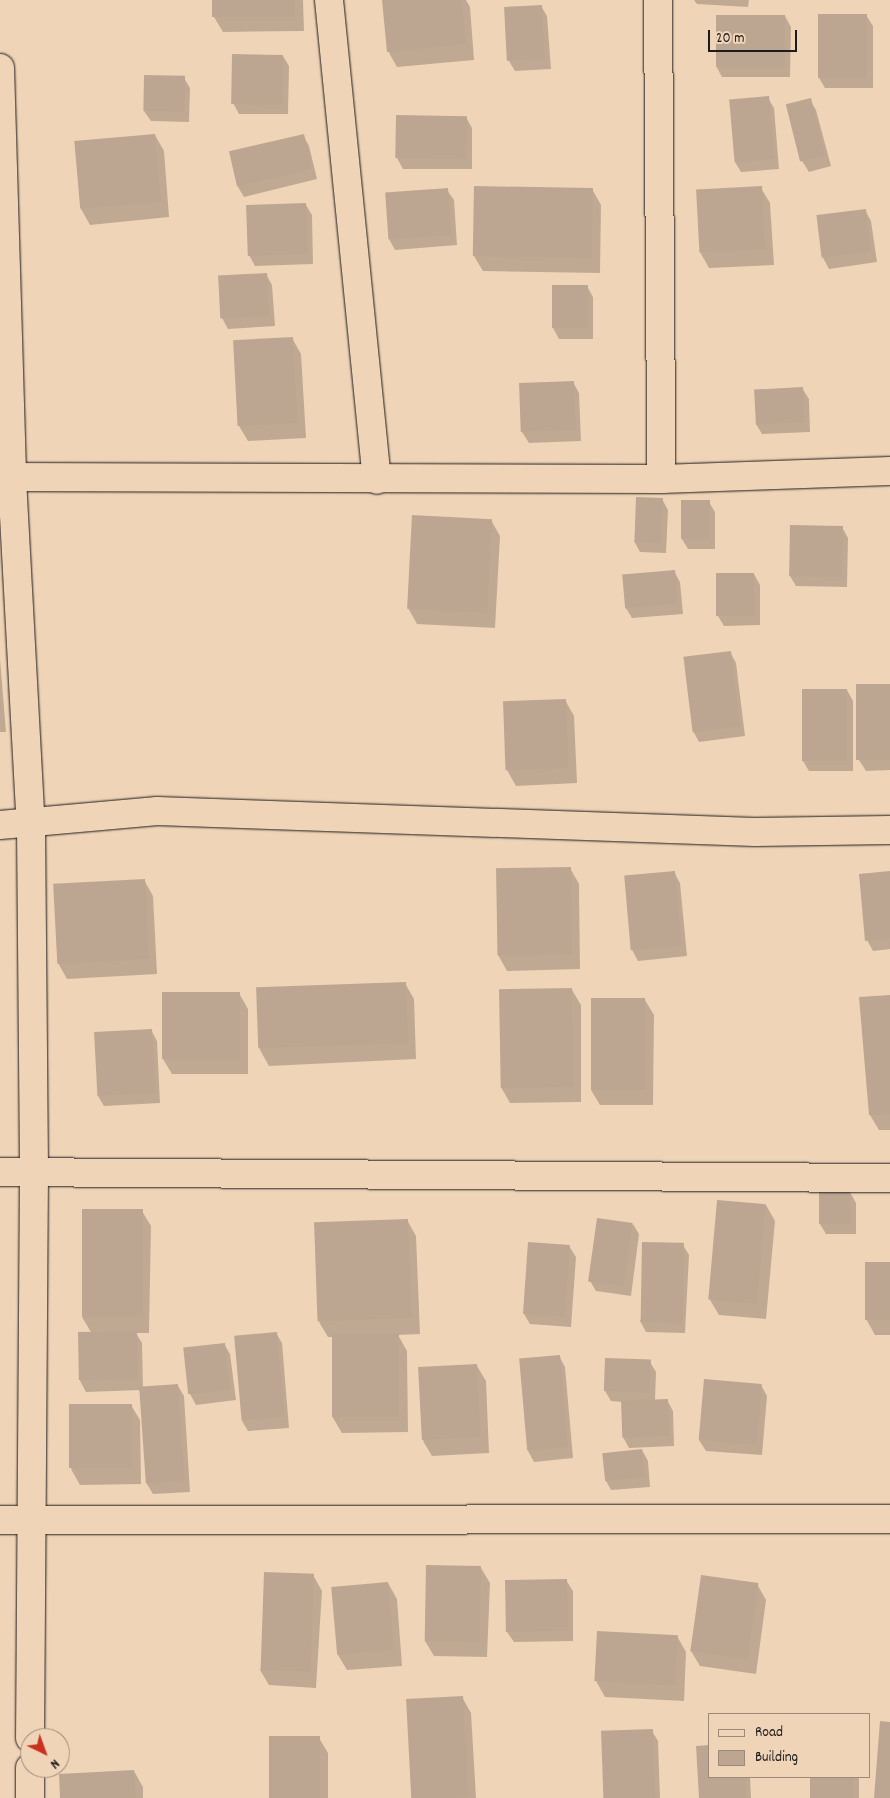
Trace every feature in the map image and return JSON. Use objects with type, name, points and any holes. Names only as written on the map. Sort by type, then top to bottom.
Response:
[{"type":"street","points":[[329,0],[377,480]]},
{"type":"street","points":[[658,0],[661,479]]},
{"type":"street","points":[[0,68],[6,478],[31,824],[34,1171],[30,1728]]},
{"type":"street","points":[[6,478],[661,479],[890,471]]},
{"type":"street","points":[[0,825],[31,824],[58,818],[157,811],[755,832],[890,830]]},
{"type":"street","points":[[0,1172],[890,1178]]},
{"type":"street","points":[[0,1520],[890,1519]]},
{"type":"street","points":[[30,1778],[30,1798]]},
{"type":"building","points":[[212,0],[295,0],[295,17],[212,17]]},
{"type":"building","points":[[382,0],[462,0],[466,44],[387,52]]},
{"type":"building","points":[[542,5],[545,59],[507,61],[504,7]]},
{"type":"building","points":[[818,14],[867,14],[867,78],[818,78]]},
{"type":"building","points":[[716,15],[785,15],[785,67],[716,67]]},
{"type":"building","points":[[232,54],[283,55],[282,105],[231,104]]},
{"type":"building","points":[[144,75],[185,76],[184,112],[143,111]]},
{"type":"building","points":[[769,96],[774,159],[735,162],[729,99]]},
{"type":"building","points":[[811,98],[825,155],[800,162],[786,104]]},
{"type":"building","points":[[396,115],[467,116],[466,159],[395,158]]},
{"type":"building","points":[[155,134],[161,202],[80,209],[74,141]]},
{"type":"building","points":[[304,134],[312,169],[237,186],[229,151]]},
{"type":"building","points":[[474,186],[593,188],[592,258],[473,256]]},
{"type":"building","points":[[762,186],[765,249],[699,252],[696,189]]},
{"type":"building","points":[[448,188],[451,235],[388,239],[385,192]]},
{"type":"building","points":[[306,203],[308,254],[248,256],[246,205]]},
{"type":"building","points":[[866,209],[871,252],[822,258],[816,215]]},
{"type":"building","points":[[267,273],[269,316],[220,319],[218,276]]},
{"type":"building","points":[[552,285],[588,285],[588,328],[552,328]]},
{"type":"building","points":[[293,337],[298,423],[238,426],[233,340]]},
{"type":"building","points":[[574,381],[576,430],[521,432],[519,383]]},
{"type":"building","points":[[803,387],[805,422],[756,425],[754,390]]},
{"type":"building","points":[[636,497],[663,498],[661,543],[634,542]]},
{"type":"building","points":[[681,500],[710,500],[710,539],[681,539]]},
{"type":"building","points":[[412,515],[492,519],[487,613],[407,609]]},
{"type":"building","points":[[790,525],[843,526],[842,577],[789,576]]},
{"type":"building","points":[[675,570],[678,604],[625,608],[622,575]]},
{"type":"building","points":[[716,573],[754,573],[754,616],[716,616]]},
{"type":"building","points":[[731,651],[740,726],[693,732],[683,657]]},
{"type":"building","points":[[856,684],[890,684],[890,760],[856,760]]},
{"type":"building","points":[[802,689],[847,689],[847,761],[802,761]]},
{"type":"building","points":[[566,699],[568,768],[505,770],[503,701]]},
{"type":"building","points":[[571,867],[573,954],[498,955],[496,868]]},
{"type":"building","points":[[675,871],[682,946],[631,950],[624,875]]},
{"type":"building","points":[[890,871],[890,938],[865,941],[859,874]]},
{"type":"building","points":[[145,879],[149,959],[57,964],[53,884]]},
{"type":"building","points":[[406,982],[408,1043],[258,1048],[256,987]]},
{"type":"building","points":[[572,988],[574,1087],[501,1088],[499,989]]},
{"type":"building","points":[[162,992],[240,992],[240,1059],[162,1059]]},
{"type":"building","points":[[890,995],[890,1114],[869,1115],[859,997]]},
{"type":"building","points":[[591,998],[645,998],[645,1090],[591,1090]]},
{"type":"building","points":[[152,1029],[155,1093],[97,1096],[94,1032]]},
{"type":"building","points":[[819,1191],[850,1191],[850,1224],[819,1224]]},
{"type":"building","points":[[717,1200],[766,1204],[757,1304],[708,1300]]},
{"type":"building","points":[[82,1209],[143,1209],[143,1317],[82,1317]]},
{"type":"building","points":[[597,1218],[633,1223],[624,1286],[588,1281]]},
{"type":"building","points":[[408,1219],[411,1318],[318,1321],[314,1222]]},
{"type":"building","points":[[528,1242],[570,1245],[565,1317],[523,1314]]},
{"type":"building","points":[[642,1242],[684,1243],[683,1323],[641,1322]]},
{"type":"building","points":[[865,1262],[890,1262],[890,1320],[865,1320]]},
{"type":"building","points":[[137,1331],[138,1379],[79,1380],[78,1332]]},
{"type":"building","points":[[277,1332],[284,1417],[242,1420],[234,1336]]},
{"type":"building","points":[[332,1334],[399,1334],[399,1417],[332,1417]]},
{"type":"building","points":[[225,1343],[230,1390],[188,1394],[183,1347]]},
{"type":"building","points":[[560,1355],[568,1447],[527,1450],[519,1359]]},
{"type":"building","points":[[605,1358],[651,1360],[650,1393],[604,1391]]},
{"type":"building","points":[[477,1364],[481,1437],[422,1440],[418,1367]]},
{"type":"building","points":[[704,1379],[762,1384],[756,1445],[699,1440]]},
{"type":"building","points":[[178,1384],[185,1481],[146,1483],[139,1387]]},
{"type":"building","points":[[668,1399],[669,1436],[622,1438],[621,1401]]},
{"type":"building","points":[[69,1404],[132,1404],[132,1468],[69,1468]]},
{"type":"building","points":[[642,1449],[645,1477],[605,1481],[602,1453]]},
{"type":"building","points":[[426,1565],[481,1566],[480,1642],[425,1641]]},
{"type":"building","points":[[264,1572],[314,1574],[311,1672],[261,1670]]},
{"type":"building","points":[[701,1575],[758,1583],[748,1659],[690,1651]]},
{"type":"building","points":[[567,1579],[568,1631],[506,1632],[505,1580]]},
{"type":"building","points":[[388,1582],[394,1650],[337,1655],[331,1587]]},
{"type":"building","points":[[597,1631],[678,1635],[675,1685],[594,1681]]},
{"type":"building","points":[[463,1696],[468,1797],[411,1798],[406,1699]]},
{"type":"building","points":[[880,1721],[890,1722],[890,1798],[874,1798]]},
{"type":"building","points":[[653,1729],[655,1798],[603,1798],[601,1731]]},
{"type":"building","points":[[269,1736],[320,1736],[320,1798],[269,1798]]},
{"type":"building","points":[[708,1745],[708,1778],[746,1778],[746,1798],[699,1798],[696,1746]]},
{"type":"building","points":[[134,1770],[136,1798],[60,1798],[59,1778],[70,1778],[70,1773]]},
{"type":"building","points":[[810,1778],[853,1778],[853,1798],[810,1798]]}]
